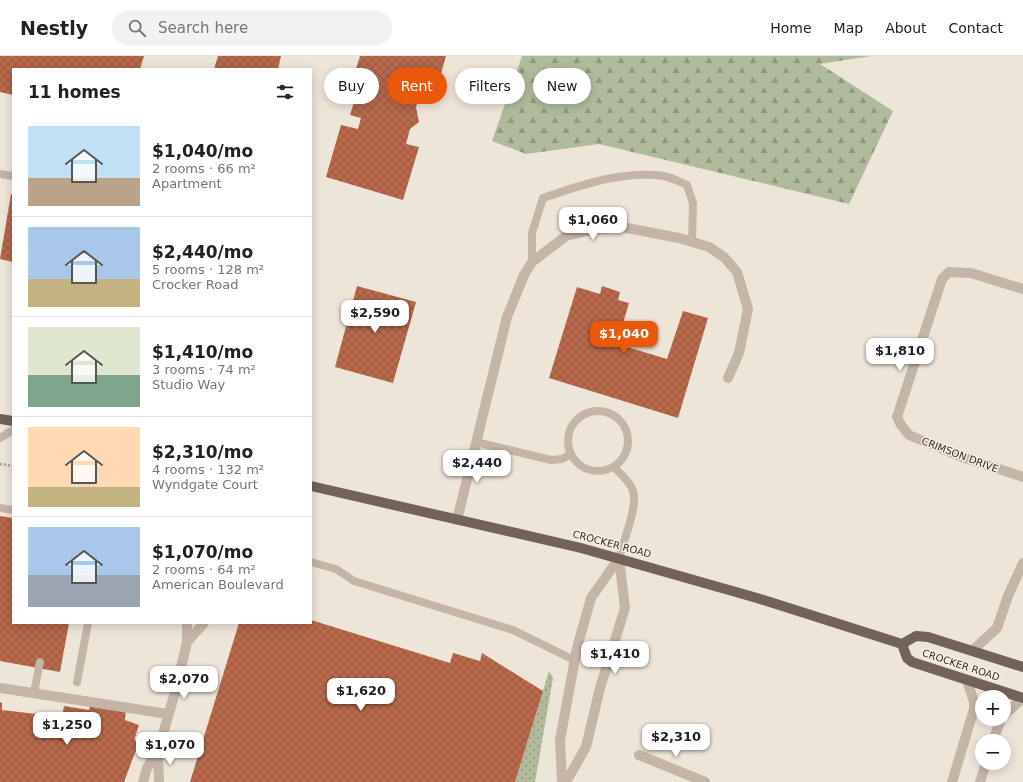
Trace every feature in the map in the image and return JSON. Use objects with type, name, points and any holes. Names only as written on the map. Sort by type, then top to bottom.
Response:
[{"type":"main road","points":[[0,418],[12,421]]},
{"type":"main road","name":"CROCKER ROAD","points":[[312,486],[619,558],[749,596],[902,644],[916,636],[928,637],[1023,667]]},
{"type":"main road","name":"CROCKER ROAD","points":[[902,644],[909,660],[1023,698]]},
{"type":"street","points":[[457,520],[507,317],[524,274],[532,262],[566,236],[596,229],[622,227],[692,242],[709,247],[724,256],[737,272],[748,309],[739,353],[728,378]]},
{"type":"street","name":"CRIMSON DRIVE","points":[[1023,289],[971,273],[949,272],[942,279],[897,417],[909,435],[962,457],[1023,477]]},
{"type":"street","points":[[562,782],[560,740],[574,660],[591,598],[619,558]]},
{"type":"street","points":[[566,782],[586,747],[600,688],[625,608],[619,558]]},
{"type":"street","points":[[972,651],[997,628],[1008,596],[1023,563]]},
{"type":"street","points":[[143,782],[148,768],[158,751],[187,642],[187,624]]},
{"type":"street","points":[[187,642],[203,624]]},
{"type":"street","points":[[952,782],[974,709],[974,702],[967,680]]},
{"type":"street","points":[[0,688],[168,714]]},
{"type":"street","points":[[1011,709],[1023,698]]},
{"type":"street","points":[[158,751],[159,782]]},
{"type":"street","points":[[639,755],[705,782]]},
{"type":"street","points":[[980,782],[984,770]]},
{"type":"lane","points":[[0,174],[12,176]]},
{"type":"lane","points":[[532,262],[532,232],[543,198],[584,184],[620,176],[664,176],[688,185],[693,203],[692,242]]},
{"type":"lane","points":[[597,411],[607,412],[622,423],[627,432],[628,442],[626,451],[621,460],[614,467],[604,471],[594,471],[584,468],[576,462],[571,454],[568,444],[569,434],[576,421],[588,413],[597,411]]},
{"type":"lane","points":[[0,438],[12,431]]},
{"type":"lane","points":[[476,442],[551,460],[562,460],[571,454]]},
{"type":"lane","points":[[614,467],[627,480],[633,491],[634,503],[619,558]]},
{"type":"lane","points":[[0,508],[12,510]]},
{"type":"lane","points":[[312,562],[336,569],[354,581],[513,630],[574,660]]},
{"type":"lane","points":[[77,682],[88,624]]},
{"type":"lane","points":[[34,693],[40,662]]},
{"type":"path","points":[[0,464],[12,466]]},
{"type":"green space","points":[[522,56],[871,56],[820,64],[893,111],[849,204],[599,144],[526,154],[492,141],[505,104],[525,104],[525,68],[518,68]]},
{"type":"green space","points":[[549,671],[553,678],[535,782],[515,782]]},
{"type":"building","points":[[0,56],[144,56],[140,68],[12,68],[12,95],[0,92]]},
{"type":"building","points":[[218,56],[281,56],[278,68],[214,68]]},
{"type":"building","points":[[360,56],[446,56],[443,68],[387,68],[387,104],[417,104],[416,107],[419,122],[410,129],[406,144],[419,147],[403,200],[326,177],[341,125],[358,129],[361,118],[350,115],[353,104],[379,104],[379,68],[356,68]]},
{"type":"building","points":[[11,194],[12,262],[0,259]]},
{"type":"building","points":[[357,286],[416,302],[393,383],[335,367]]},
{"type":"building","points":[[602,286],[620,292],[618,300],[629,303],[617,344],[667,359],[683,311],[708,318],[678,418],[549,378],[577,287],[600,294]]},
{"type":"building","points":[[0,516],[12,518],[12,624],[69,624],[60,672],[0,661]]},
{"type":"building","points":[[312,620],[450,663],[453,653],[480,661],[482,653],[543,691],[515,782],[190,782],[239,624],[312,624]]},
{"type":"building","points":[[0,702],[2,703],[2,710],[62,717],[64,706],[89,710],[91,703],[126,708],[125,720],[139,725],[134,740],[139,742],[124,782],[0,782]]}]
